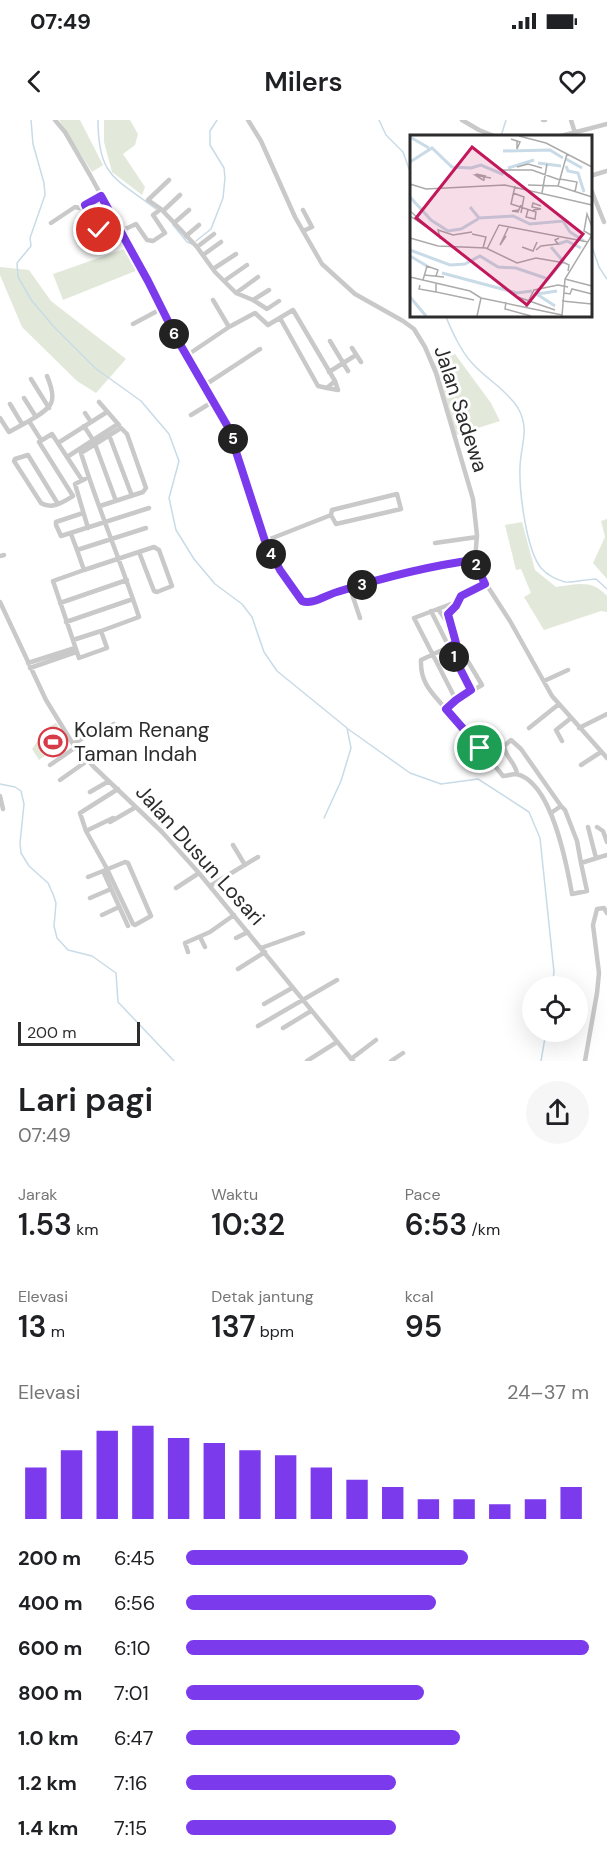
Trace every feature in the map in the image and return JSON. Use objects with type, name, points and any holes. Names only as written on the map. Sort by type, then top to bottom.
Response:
[{"type":"street","points":[[55,120],[65,132],[121,231],[186,356],[231,433],[265,541],[280,570],[302,601],[309,603],[401,573],[474,560],[486,585],[559,704],[607,758]]},
{"type":"street","name":"Jalan Sadewa","points":[[248,120],[261,141],[303,231],[322,264],[347,287],[403,321],[419,337],[435,373],[473,499],[477,537],[474,560]]},
{"type":"street","points":[[462,120],[491,135]]},
{"type":"street","points":[[571,120],[575,135],[607,124]]},
{"type":"street","points":[[592,176],[607,171]]},
{"type":"street","points":[[169,180],[148,200],[196,246],[213,269],[236,293],[267,309],[279,301]]},
{"type":"street","points":[[592,191],[604,222]]},
{"type":"street","points":[[121,231],[136,224],[147,240],[153,241],[165,233],[153,215],[180,195]]},
{"type":"street","points":[[51,223],[75,207],[80,208],[101,196]]},
{"type":"street","points":[[85,205],[99,230]]},
{"type":"street","points":[[174,223],[189,210]]},
{"type":"street","points":[[303,210],[312,226],[303,231]]},
{"type":"street","points":[[188,238],[199,225]]},
{"type":"street","points":[[196,246],[214,234]]},
{"type":"street","points":[[203,255],[221,242]]},
{"type":"street","points":[[213,269],[236,254]]},
{"type":"street","points":[[224,281],[247,265]]},
{"type":"street","points":[[236,293],[258,277]]},
{"type":"street","points":[[253,300],[269,290]]},
{"type":"street","points":[[213,300],[229,327]]},
{"type":"street","points":[[133,324],[161,309]]},
{"type":"street","points":[[186,356],[229,327],[255,313],[268,325],[293,310],[335,381],[327,388],[318,386],[280,318]]},
{"type":"street","points":[[330,341],[348,371]]},
{"type":"street","points":[[352,348],[361,363]]},
{"type":"street","points":[[205,385],[260,349]]},
{"type":"street","points":[[329,372],[356,355]]},
{"type":"street","points":[[0,418],[9,432],[49,408],[54,394],[47,376]]},
{"type":"street","points":[[32,379],[49,408]]},
{"type":"street","points":[[24,398],[36,417]]},
{"type":"street","points":[[191,415],[214,401]]},
{"type":"street","points":[[99,402],[127,434],[146,488],[143,492],[100,506]]},
{"type":"street","points":[[10,404],[22,424]]},
{"type":"street","points":[[58,443],[107,412]]},
{"type":"street","points":[[85,413],[91,422]]},
{"type":"street","points":[[29,421],[41,440],[39,442],[75,496],[88,528]]},
{"type":"street","points":[[84,426],[94,442],[116,501]]},
{"type":"street","points":[[73,640],[138,617],[81,453],[120,426]]},
{"type":"street","points":[[67,457],[120,426]]},
{"type":"street","points":[[41,440],[51,434],[82,480]]},
{"type":"street","points":[[110,435],[132,496]]},
{"type":"street","points":[[58,504],[28,455],[15,459],[14,461],[41,503],[47,507],[58,504],[75,496]]},
{"type":"street","points":[[69,488],[90,478]]},
{"type":"street","points":[[75,484],[75,496]]},
{"type":"street","points":[[265,541],[331,515],[332,510],[397,494],[401,509],[336,524],[331,515]]},
{"type":"street","points":[[83,513],[56,523],[61,536],[149,508]]},
{"type":"street","points":[[77,550],[146,528]]},
{"type":"street","points":[[71,534],[84,570]]},
{"type":"street","points":[[435,543],[477,537]]},
{"type":"street","points":[[101,631],[107,648],[80,658],[53,580],[154,547],[158,549],[172,586],[154,591],[139,552]]},
{"type":"street","points":[[60,603],[127,580]]},
{"type":"street","points":[[445,620],[461,596],[486,585]]},
{"type":"street","points":[[350,588],[360,618]]},
{"type":"street","points":[[66,622],[133,599]]},
{"type":"street","points":[[456,700],[414,618],[459,601]]},
{"type":"street","name":"Jalan Dusun Losari","points":[[0,602],[46,700],[74,745],[199,873],[352,1060]]},
{"type":"street","points":[[438,609],[453,632]]},
{"type":"street","points":[[431,611],[471,690]]},
{"type":"street","points":[[446,709],[471,690],[482,685],[456,643],[448,614]]},
{"type":"street","points":[[456,643],[421,660],[420,674],[431,692],[503,776],[517,774],[530,782],[540,794],[563,844],[573,894],[587,891],[577,841],[565,810],[521,749],[511,740],[504,746],[517,774]]},
{"type":"street","points":[[29,666],[76,650]]},
{"type":"street","points":[[544,681],[568,670]]},
{"type":"street","points":[[529,728],[559,704]]},
{"type":"street","points":[[579,728],[607,714]]},
{"type":"street","points":[[562,741],[556,730],[571,718]]},
{"type":"street","points":[[50,765],[93,732],[114,724]]},
{"type":"street","points":[[581,765],[601,752]]},
{"type":"street","points":[[60,780],[87,760]]},
{"type":"street","points":[[90,792],[109,781]]},
{"type":"street","points":[[88,877],[105,870],[125,862],[128,863],[150,918],[134,925],[105,870],[86,831],[80,813],[118,789]]},
{"type":"street","points":[[0,796],[3,809]]},
{"type":"street","points":[[550,813],[561,806]]},
{"type":"street","points":[[103,826],[136,807]]},
{"type":"street","points":[[86,831],[113,818]]},
{"type":"street","points":[[588,827],[596,858]]},
{"type":"street","points":[[597,827],[603,831],[607,842]]},
{"type":"street","points":[[232,845],[244,865]]},
{"type":"street","points":[[581,863],[607,855]]},
{"type":"street","points":[[210,886],[258,857]]},
{"type":"street","points":[[105,870],[128,926]]},
{"type":"street","points":[[176,888],[199,873]]},
{"type":"street","points":[[90,898],[111,889]]},
{"type":"street","points":[[102,915],[119,908]]},
{"type":"street","points":[[584,1061],[599,973],[593,925],[597,909],[604,908],[607,913]]},
{"type":"street","points":[[188,952],[185,944],[234,915]]},
{"type":"street","points":[[236,938],[248,932]]},
{"type":"street","points":[[238,969],[263,950],[303,933]]},
{"type":"street","points":[[200,937],[205,947]]},
{"type":"street","points":[[258,1026],[337,980]]},
{"type":"street","points":[[264,1004],[292,988]]},
{"type":"street","points":[[283,1028],[311,1011]]},
{"type":"street","points":[[352,1060],[376,1040]]},
{"type":"street","points":[[307,1061],[336,1042]]},
{"type":"street","points":[[391,1061],[403,1053]]},
{"type":"green space","points":[[59,120],[80,120],[103,165],[92,172]]},
{"type":"green space","points":[[104,120],[130,120],[138,134],[135,145],[123,154],[145,187],[142,195],[112,172],[104,142]]},
{"type":"green space","points":[[127,248],[138,270],[63,300],[53,274]]},
{"type":"green space","points":[[0,267],[29,270],[51,301],[126,359],[96,393],[77,381],[22,327],[0,275]]},
{"type":"green space","points":[[455,354],[491,403],[500,421],[456,435],[434,363]]},
{"type":"green space","points":[[607,519],[607,579],[593,563],[605,537],[601,521]]},
{"type":"green space","points":[[522,522],[535,570],[556,587],[584,584],[596,587],[607,596],[607,612],[601,611],[544,630],[524,597],[531,593],[521,569],[516,570],[505,525]]},
{"type":"green space","name":"Kolam Renang Taman Indah","points":[[56,723],[67,740],[39,760],[32,749],[36,743],[54,734],[49,727]]},
{"type":"waterway","points":[[31,120],[33,144],[45,195],[30,238],[31,246],[17,263],[18,277],[32,301],[54,327],[95,368],[141,401],[169,434],[179,461],[169,498],[176,530],[194,559],[215,584],[242,604],[252,617],[264,652],[277,671],[347,728],[351,748],[341,781],[324,818]]},
{"type":"waterway","points":[[98,120],[101,154],[112,175],[156,209]]},
{"type":"waterway","points":[[196,241],[211,229],[223,198],[224,168],[210,145],[210,131],[217,120]]},
{"type":"waterway","points":[[379,120],[386,135],[403,152],[410,171]]},
{"type":"waterway","points":[[501,135],[506,120]]},
{"type":"waterway","points":[[173,225],[187,242],[192,244]]},
{"type":"waterway","points":[[592,247],[599,267],[607,279]]},
{"type":"waterway","points":[[445,316],[468,358],[508,395],[522,416],[524,437],[520,466],[524,519],[531,548],[541,568],[549,575],[565,582],[596,579],[607,589]]},
{"type":"waterway","points":[[348,729],[410,773],[441,784],[478,779],[529,812],[540,838],[553,976]]},
{"type":"waterway","points":[[0,784],[15,787],[21,791],[24,804],[21,853],[29,866],[48,883],[53,894],[56,903],[54,926],[57,938],[68,950],[92,956],[116,973],[118,1002],[174,1061]]},
{"type":"waterway","points":[[541,1061],[544,1042]]},
{"type":"place","name":"Kolam Renang Taman Indah","points":[[53,742]]},
{"type":"route","points":[[99,230],[85,205],[101,196],[148,281],[166,319],[228,427],[265,541],[280,570],[302,601],[309,603],[339,591],[401,573],[474,560],[485,584],[461,596],[456,606],[448,614],[456,643],[449,647],[471,690],[446,709],[480,748]]}]
